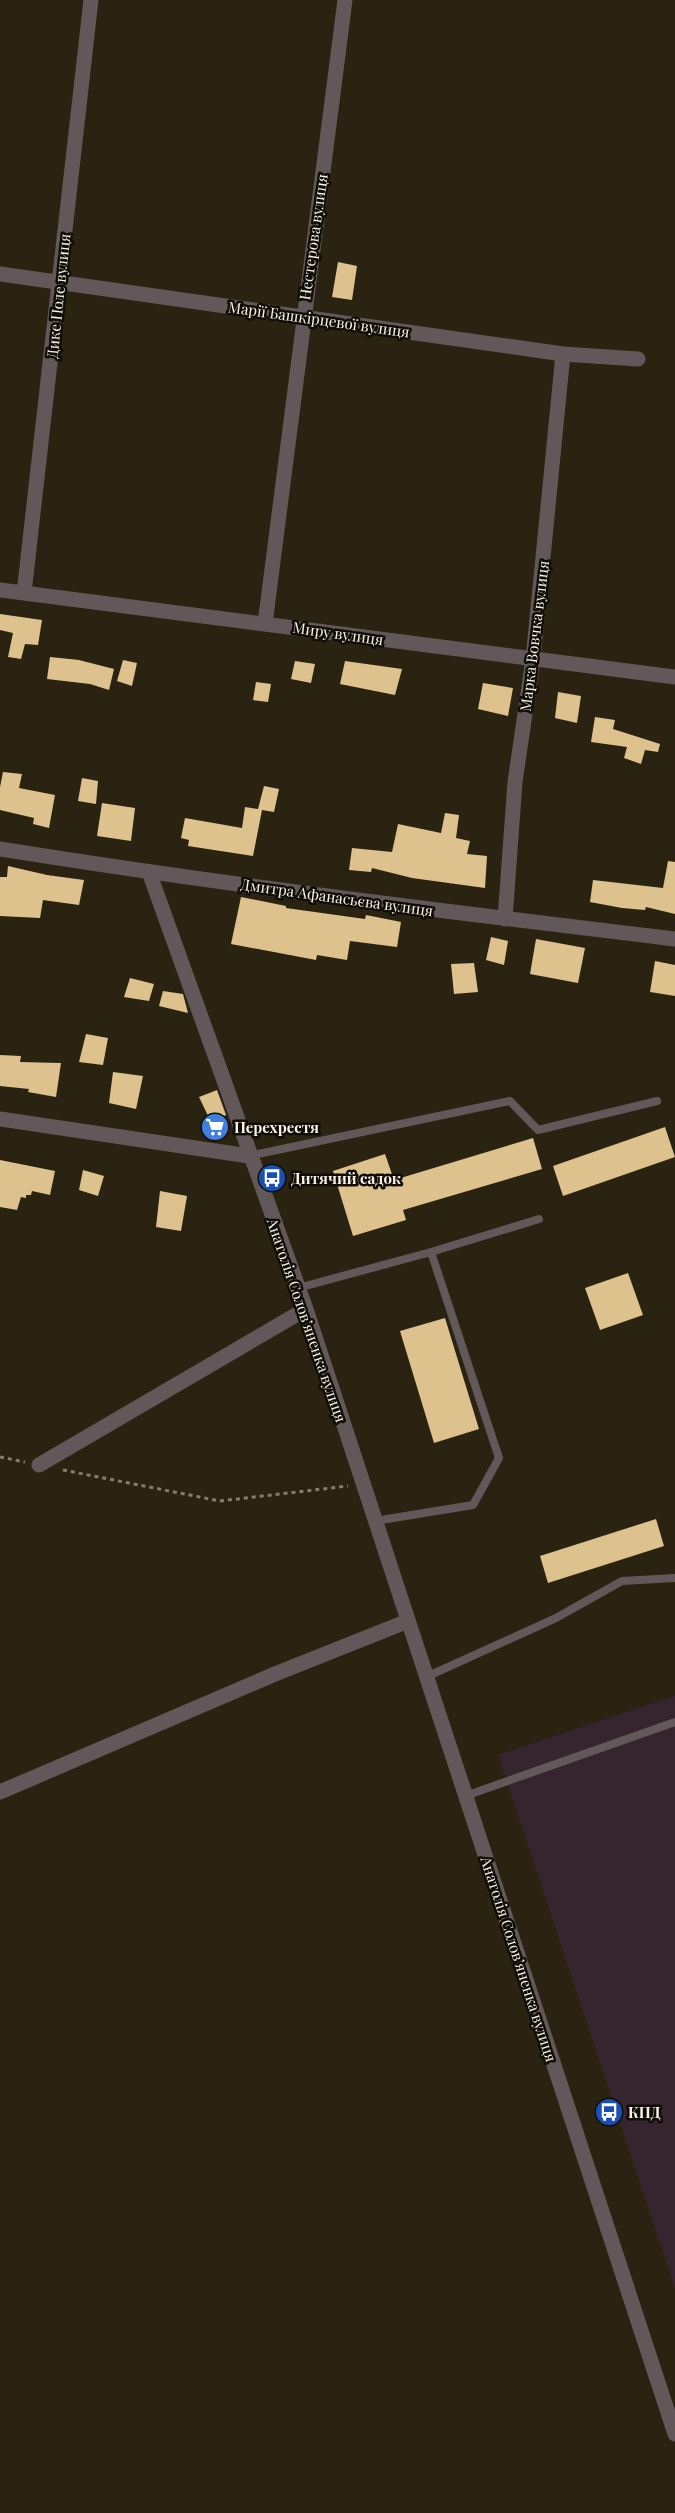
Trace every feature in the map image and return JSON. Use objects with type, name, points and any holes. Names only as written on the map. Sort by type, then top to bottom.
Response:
[{"type":"street","name":"Дике Поле вулиця","points":[[24,593],[91,0]]},
{"type":"street","name":"Нестерова вулиця","points":[[265,624],[345,0]]},
{"type":"street","name":"Марії Башкірцевої вулиця","points":[[0,274],[563,354],[638,359]]},
{"type":"street","name":"Марка Вовчка вулиця","points":[[505,919],[515,782],[533,660],[563,354]]},
{"type":"street","name":"Миру вулиця","points":[[0,590],[675,677]]},
{"type":"street","name":"Дмитра Афанасьєва вулиця","points":[[0,849],[149,872],[505,919],[675,939]]},
{"type":"street","name":"Анатолія Солов’яненка вулиця","points":[[149,872],[249,1156],[306,1309],[464,1796],[675,2434]]},
{"type":"street","points":[[0,1119],[249,1156]]},
{"type":"street","points":[[38,1465],[306,1309]]},
{"type":"street","points":[[0,1792],[275,1674],[408,1621]]},
{"type":"lane","points":[[249,1156],[510,1100],[538,1130],[657,1101]]},
{"type":"lane","points":[[298,1288],[431,1252],[539,1219]]},
{"type":"lane","points":[[375,1521],[473,1505],[499,1458],[431,1252]]},
{"type":"lane","points":[[426,1677],[556,1618],[622,1581],[675,1578]]},
{"type":"lane","points":[[464,1796],[675,1722]]},
{"type":"path","points":[[0,1457],[220,1501],[363,1484]]},
{"type":"shaded area","points":[[675,1696],[675,2289],[498,1755]]},
{"type":"building","points":[[338,262],[357,266],[352,300],[332,297]]},
{"type":"building","points":[[0,614],[42,620],[38,645],[25,644],[21,659],[8,657],[13,633],[0,630]]},
{"type":"building","points":[[50,657],[79,660],[114,669],[109,690],[90,684],[47,679]]},
{"type":"building","points":[[123,660],[137,663],[132,686],[117,681]]},
{"type":"building","points":[[295,661],[315,664],[311,683],[291,679]]},
{"type":"building","points":[[345,661],[402,669],[395,695],[340,684]]},
{"type":"building","points":[[256,682],[271,684],[268,702],[253,700]]},
{"type":"building","points":[[483,683],[513,688],[508,716],[478,709]]},
{"type":"building","points":[[558,692],[581,696],[577,723],[555,718]]},
{"type":"building","points":[[595,717],[615,720],[613,729],[660,744],[658,752],[645,750],[641,764],[624,758],[627,747],[591,742]]},
{"type":"building","points":[[3,772],[22,774],[19,788],[55,795],[49,828],[33,824],[34,818],[0,810],[0,787]]},
{"type":"building","points":[[82,778],[98,781],[96,804],[78,801]]},
{"type":"building","points":[[264,786],[279,789],[274,812],[262,810],[253,856],[188,846],[189,840],[181,838],[185,818],[242,828],[245,807],[258,809]]},
{"type":"building","points":[[102,803],[135,808],[131,841],[97,836]]},
{"type":"building","points":[[445,813],[459,815],[456,838],[470,841],[467,854],[487,856],[485,888],[412,878],[372,868],[371,872],[349,870],[352,848],[392,852],[398,824],[441,833]]},
{"type":"building","points":[[668,861],[675,862],[675,914],[646,907],[645,910],[622,908],[590,902],[593,880],[663,888]]},
{"type":"building","points":[[8,866],[47,875],[84,880],[79,905],[43,900],[40,918],[0,916],[0,877],[7,877]]},
{"type":"building","points":[[241,897],[286,906],[286,908],[365,919],[366,915],[401,922],[397,947],[350,941],[347,960],[317,955],[316,960],[231,944]]},
{"type":"building","points":[[491,937],[508,941],[504,965],[486,960]]},
{"type":"building","points":[[536,939],[585,948],[578,983],[530,974]]},
{"type":"building","points":[[655,961],[675,965],[675,996],[650,992]]},
{"type":"building","points":[[474,963],[478,992],[454,994],[451,964]]},
{"type":"building","points":[[130,978],[154,984],[149,1001],[124,997]]},
{"type":"building","points":[[163,991],[183,994],[188,1013],[159,1006]]},
{"type":"building","points":[[86,1034],[108,1038],[103,1065],[79,1062]]},
{"type":"building","points":[[0,1055],[21,1056],[20,1062],[61,1063],[56,1097],[28,1092],[29,1089],[0,1086]]},
{"type":"building","points":[[113,1072],[143,1076],[136,1109],[109,1103]]},
{"type":"building","points":[[217,1090],[226,1115],[211,1122],[199,1097]]},
{"type":"building","points":[[665,1127],[675,1157],[563,1196],[553,1166]]},
{"type":"building","points":[[533,1138],[542,1169],[403,1210],[406,1220],[353,1236],[333,1171],[385,1154],[394,1180]]},
{"type":"building","points":[[0,1160],[55,1171],[50,1195],[32,1191],[31,1195],[26,1195],[26,1198],[21,1197],[17,1210],[0,1207]]},
{"type":"building","points":[[83,1170],[104,1176],[98,1196],[79,1190]]},
{"type":"building","points":[[160,1191],[187,1196],[181,1231],[156,1227]]},
{"type":"building","points":[[628,1273],[643,1315],[600,1330],[585,1288]]},
{"type":"building","points":[[445,1318],[479,1429],[434,1443],[400,1331]]},
{"type":"building","points":[[656,1519],[664,1546],[548,1583],[540,1556]]},
{"type":"place","name":"Перехрестя","points":[[215,1127]]},
{"type":"place","name":"Дитячий садок","points":[[272,1178]]},
{"type":"place","name":"КПД","points":[[609,2112]]}]
